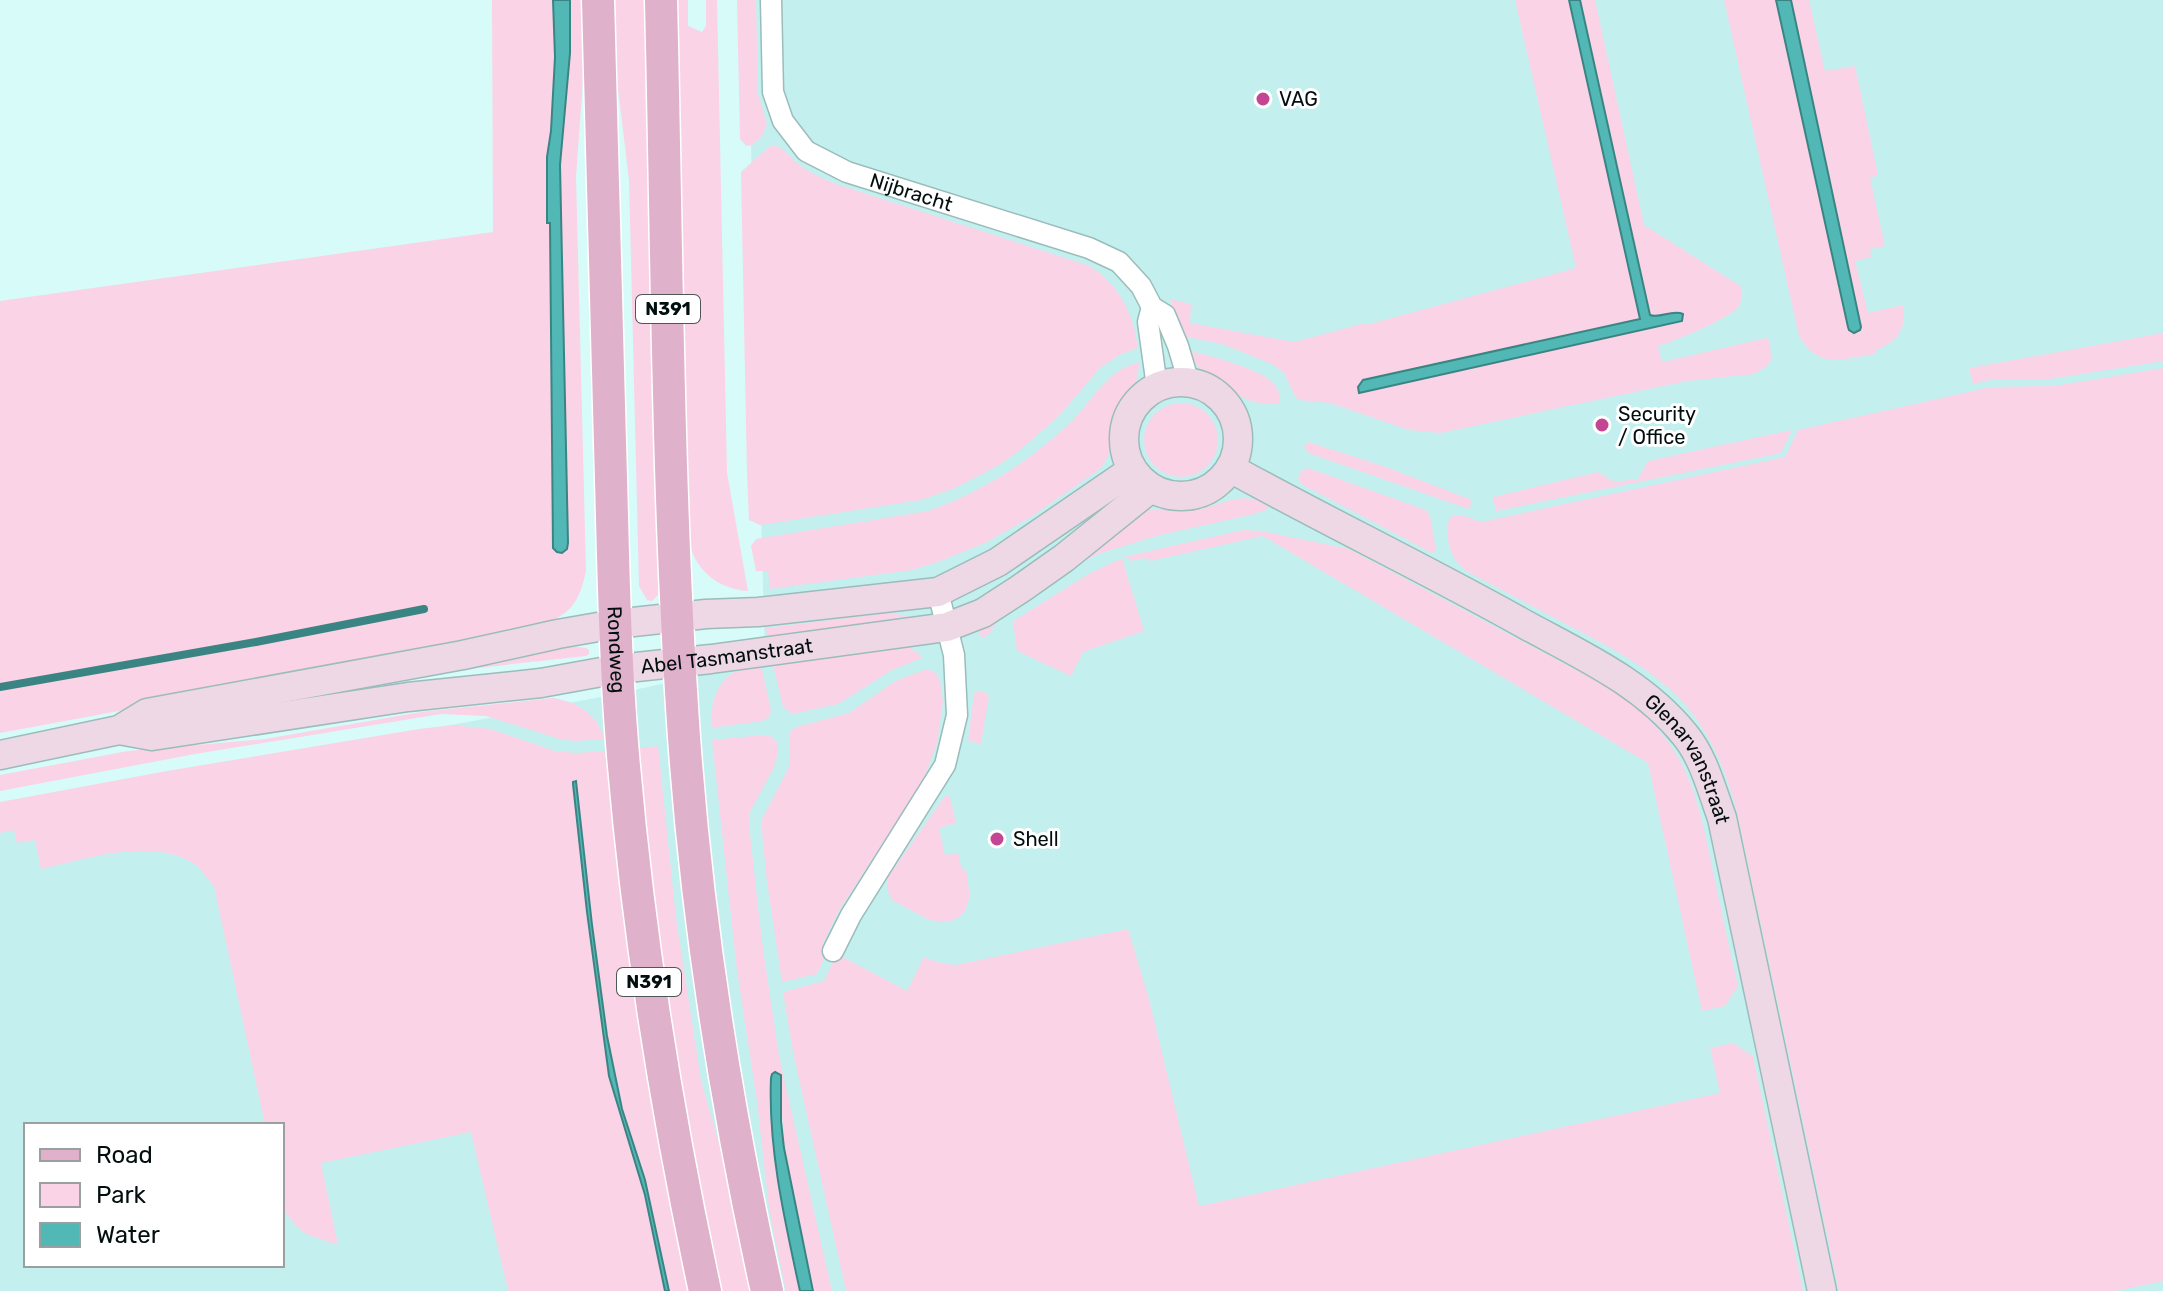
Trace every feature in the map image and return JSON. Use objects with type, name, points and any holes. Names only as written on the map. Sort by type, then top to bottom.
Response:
[{"type":"main road","name":"Rondweg","points":[[598,0],[615,624],[622,744],[647,968],[668,1108],[705,1291]]},
{"type":"main road","name":"N391","points":[[661,0],[677,618],[684,739],[703,920],[726,1079],[767,1291]]},
{"type":"street","name":"Nijbracht","points":[[771,0],[773,92],[783,121],[806,151],[847,172],[1119,262],[1141,286],[1152,307],[1165,315],[1189,383]]},
{"type":"street","points":[[1152,307],[1148,322],[1157,387]]},
{"type":"street","points":[[1173,382],[1189,383],[1218,396],[1232,415],[1238,438],[1236,454],[1219,482],[1203,492],[1186,496],[1168,495],[1142,479],[1124,445],[1125,428],[1142,398],[1157,387],[1173,382]]},
{"type":"street","name":"Glenarvanstraat","points":[[1230,468],[1445,580],[1611,672],[1648,696],[1688,738],[1722,818],[1822,1291]]},
{"type":"street","name":"Abel Tasmanstraat","points":[[119,730],[152,736],[408,697],[541,683],[618,669],[947,627],[983,613],[1064,558],[1142,479]]},
{"type":"street","name":"Abel Tasmanstraat","points":[[0,755],[119,730],[147,713],[615,624],[938,592],[998,562],[1142,479]]},
{"type":"street","points":[[833,951],[856,907],[945,765],[957,715],[954,655],[938,592]]},
{"type":"shaded area","points":[[747,0],[2163,0],[2163,1291],[0,1291],[0,810],[611,695],[765,661]]},
{"type":"green space","points":[[492,0],[553,0],[555,57],[547,157],[547,222],[550,222],[555,550],[567,549],[568,536],[560,165],[570,53],[570,0],[584,0],[585,51],[576,177],[586,571],[574,604],[561,616],[529,631],[0,733],[0,301],[493,232]]},
{"type":"green space","points":[[613,0],[646,0],[660,581],[658,595],[652,601],[647,600],[639,586],[629,180],[615,64]]},
{"type":"green space","points":[[676,0],[688,0],[688,26],[702,32],[706,26],[706,0],[717,0],[727,473],[748,591],[727,587],[710,577],[697,562],[689,542]]},
{"type":"green space","points":[[737,0],[756,0],[758,94],[767,124],[762,136],[746,146],[740,139]]},
{"type":"green space","points":[[1515,0],[1569,0],[1640,319],[1364,380],[1358,387],[1359,393],[1681,322],[1678,312],[1654,317],[1650,315],[1580,0],[1595,0],[1644,225],[1742,287],[1740,304],[1734,311],[1701,329],[1658,346],[1662,362],[1766,338],[1770,341],[1771,360],[1766,367],[1754,374],[1687,381],[1440,433],[1409,430],[1330,403],[1299,400],[1284,373],[1272,364],[1222,344],[1183,336],[1170,299],[1191,304],[1190,323],[1294,342],[1576,268]]},
{"type":"green space","points":[[1724,0],[1776,0],[1848,327],[1854,333],[1861,326],[1791,0],[1809,0],[1825,71],[1855,66],[1878,175],[1870,178],[1885,246],[1870,249],[1871,257],[1855,261],[1868,313],[1903,305],[1902,329],[1895,339],[1875,354],[1832,360],[1823,358],[1807,347],[1799,336]]},
{"type":"green space","points":[[771,145],[783,149],[807,170],[836,184],[1090,266],[1109,282],[1123,301],[1133,323],[1138,348],[1119,355],[1100,368],[1059,416],[1020,450],[955,488],[921,500],[760,525],[749,520],[741,172]]},
{"type":"green space","points":[[2163,333],[2163,361],[2050,379],[1990,380],[1973,384],[1969,368]]},
{"type":"green space","points":[[1193,352],[1257,372],[1273,383],[1280,397],[1279,404],[1253,402],[1241,396],[1199,368],[1189,356]]},
{"type":"green space","points":[[1140,362],[1136,382],[1116,414],[1108,457],[1100,469],[1031,517],[985,543],[912,570],[770,589],[768,571],[756,571],[751,546],[756,539],[928,511],[985,486],[1052,439],[1117,372]]},
{"type":"green space","points":[[2163,368],[2163,1281],[2115,1291],[1839,1291],[1737,812],[1712,745],[1688,708],[1647,671],[1600,642],[1464,569],[1451,552],[1447,526],[1451,517],[1456,515],[1481,522],[1785,457],[1798,430],[1991,387],[2054,386]]},
{"type":"green space","points":[[1181,403],[1202,409],[1212,419],[1218,440],[1212,461],[1202,471],[1181,477],[1160,471],[1150,461],[1144,440],[1150,419],[1160,409]]},
{"type":"green space","points":[[1792,430],[1781,453],[1496,511],[1493,497],[1598,472],[1614,482],[1638,479],[1648,461]]},
{"type":"green space","points":[[1309,442],[1472,500],[1469,509],[1308,453],[1304,446]]},
{"type":"green space","points":[[1308,468],[1426,510],[1430,516],[1436,551],[1432,553],[1301,484],[1298,478],[1301,471]]},
{"type":"green space","points":[[1245,498],[1258,500],[1269,507],[1250,515],[1160,535],[1098,554],[1000,618],[989,634],[983,638],[979,634],[980,628],[1137,511],[1189,511]]},
{"type":"green space","points":[[1243,530],[1349,549],[1610,688],[1656,727],[1683,767],[1700,814],[1738,986],[1725,1006],[1702,1011],[1648,763],[1263,536],[1150,561],[1146,558],[1130,561],[1123,557]]},
{"type":"green space","points":[[1122,558],[1144,631],[1083,652],[1071,676],[1017,651],[1013,621],[1090,573]]},
{"type":"green space","points":[[889,613],[909,616],[908,619],[768,643],[766,628]]},
{"type":"green space","points":[[905,644],[922,658],[892,670],[838,704],[797,713],[783,707],[771,657]]},
{"type":"green space","points":[[558,645],[586,648],[589,654],[414,675]]},
{"type":"green space","points":[[760,661],[771,710],[769,717],[762,721],[711,728],[713,702],[721,684],[736,671]]},
{"type":"green space","points":[[927,669],[936,673],[940,681],[943,702],[937,743],[923,781],[838,912],[822,946],[828,950],[817,974],[782,982],[761,821],[788,769],[790,732],[796,727],[849,713],[897,680]]},
{"type":"green space","points":[[977,691],[989,696],[979,744],[968,740],[974,694]]},
{"type":"green space","points":[[553,698],[579,706],[597,723],[605,739],[560,739],[486,716],[441,714],[195,754],[0,791],[0,775],[128,751],[265,739],[421,712]]},
{"type":"green space","points":[[454,725],[490,729],[555,751],[609,751],[622,902],[650,1087],[689,1291],[669,1291],[645,1180],[622,1109],[607,1036],[573,784],[609,1076],[645,1195],[665,1291],[508,1291],[471,1132],[321,1163],[338,1245],[308,1235],[285,1212],[284,1123],[265,1123],[214,886],[193,863],[176,855],[158,852],[118,852],[41,869],[35,840],[17,843],[14,830],[0,833],[0,802]]},
{"type":"green space","points":[[763,735],[777,742],[778,753],[749,814],[762,942],[779,1056],[832,1291],[813,1291],[784,1148],[780,1073],[775,1072],[770,1111],[773,1142],[800,1291],[786,1291],[769,1209],[757,1101],[737,971],[712,740]]},
{"type":"green space","points":[[658,746],[676,918],[701,1080],[724,1161],[754,1291],[720,1291],[681,1089],[652,884],[637,748]]},
{"type":"green space","points":[[945,796],[950,798],[956,823],[939,828],[945,855],[958,853],[962,870],[966,870],[970,896],[963,914],[943,922],[929,920],[892,900],[887,889],[888,877]]},
{"type":"green space","points":[[1128,929],[1149,999],[1199,1206],[1720,1093],[1710,1048],[1733,1043],[1753,1056],[1803,1291],[846,1291],[793,1052],[783,992],[824,981],[837,954],[907,991],[924,957],[955,965]]},
{"type":"water","points":[[553,0],[570,0],[570,53],[560,165],[568,543],[562,553],[553,548],[550,223],[547,223],[547,157],[555,57]]},
{"type":"water","points":[[1569,0],[1580,0],[1650,315],[1679,313],[1683,314],[1682,321],[1359,393],[1358,387],[1363,380],[1640,319]]},
{"type":"water","points":[[1776,0],[1791,0],[1861,327],[1854,333],[1848,327]]},
{"type":"water","points":[[576,781],[607,1036],[622,1109],[645,1180],[669,1291],[665,1291],[645,1195],[609,1076],[587,912],[573,784]]},
{"type":"water","points":[[775,1072],[781,1075],[784,1148],[813,1291],[800,1291],[779,1185],[771,1105],[771,1078]]},
{"type":"waterway","points":[[0,687],[424,609]]},
{"type":"place","name":"VAG","points":[[1263,99]]},
{"type":"place","name":"Security / Office","points":[[1602,425]]},
{"type":"place","name":"Shell","points":[[997,839]]}]
